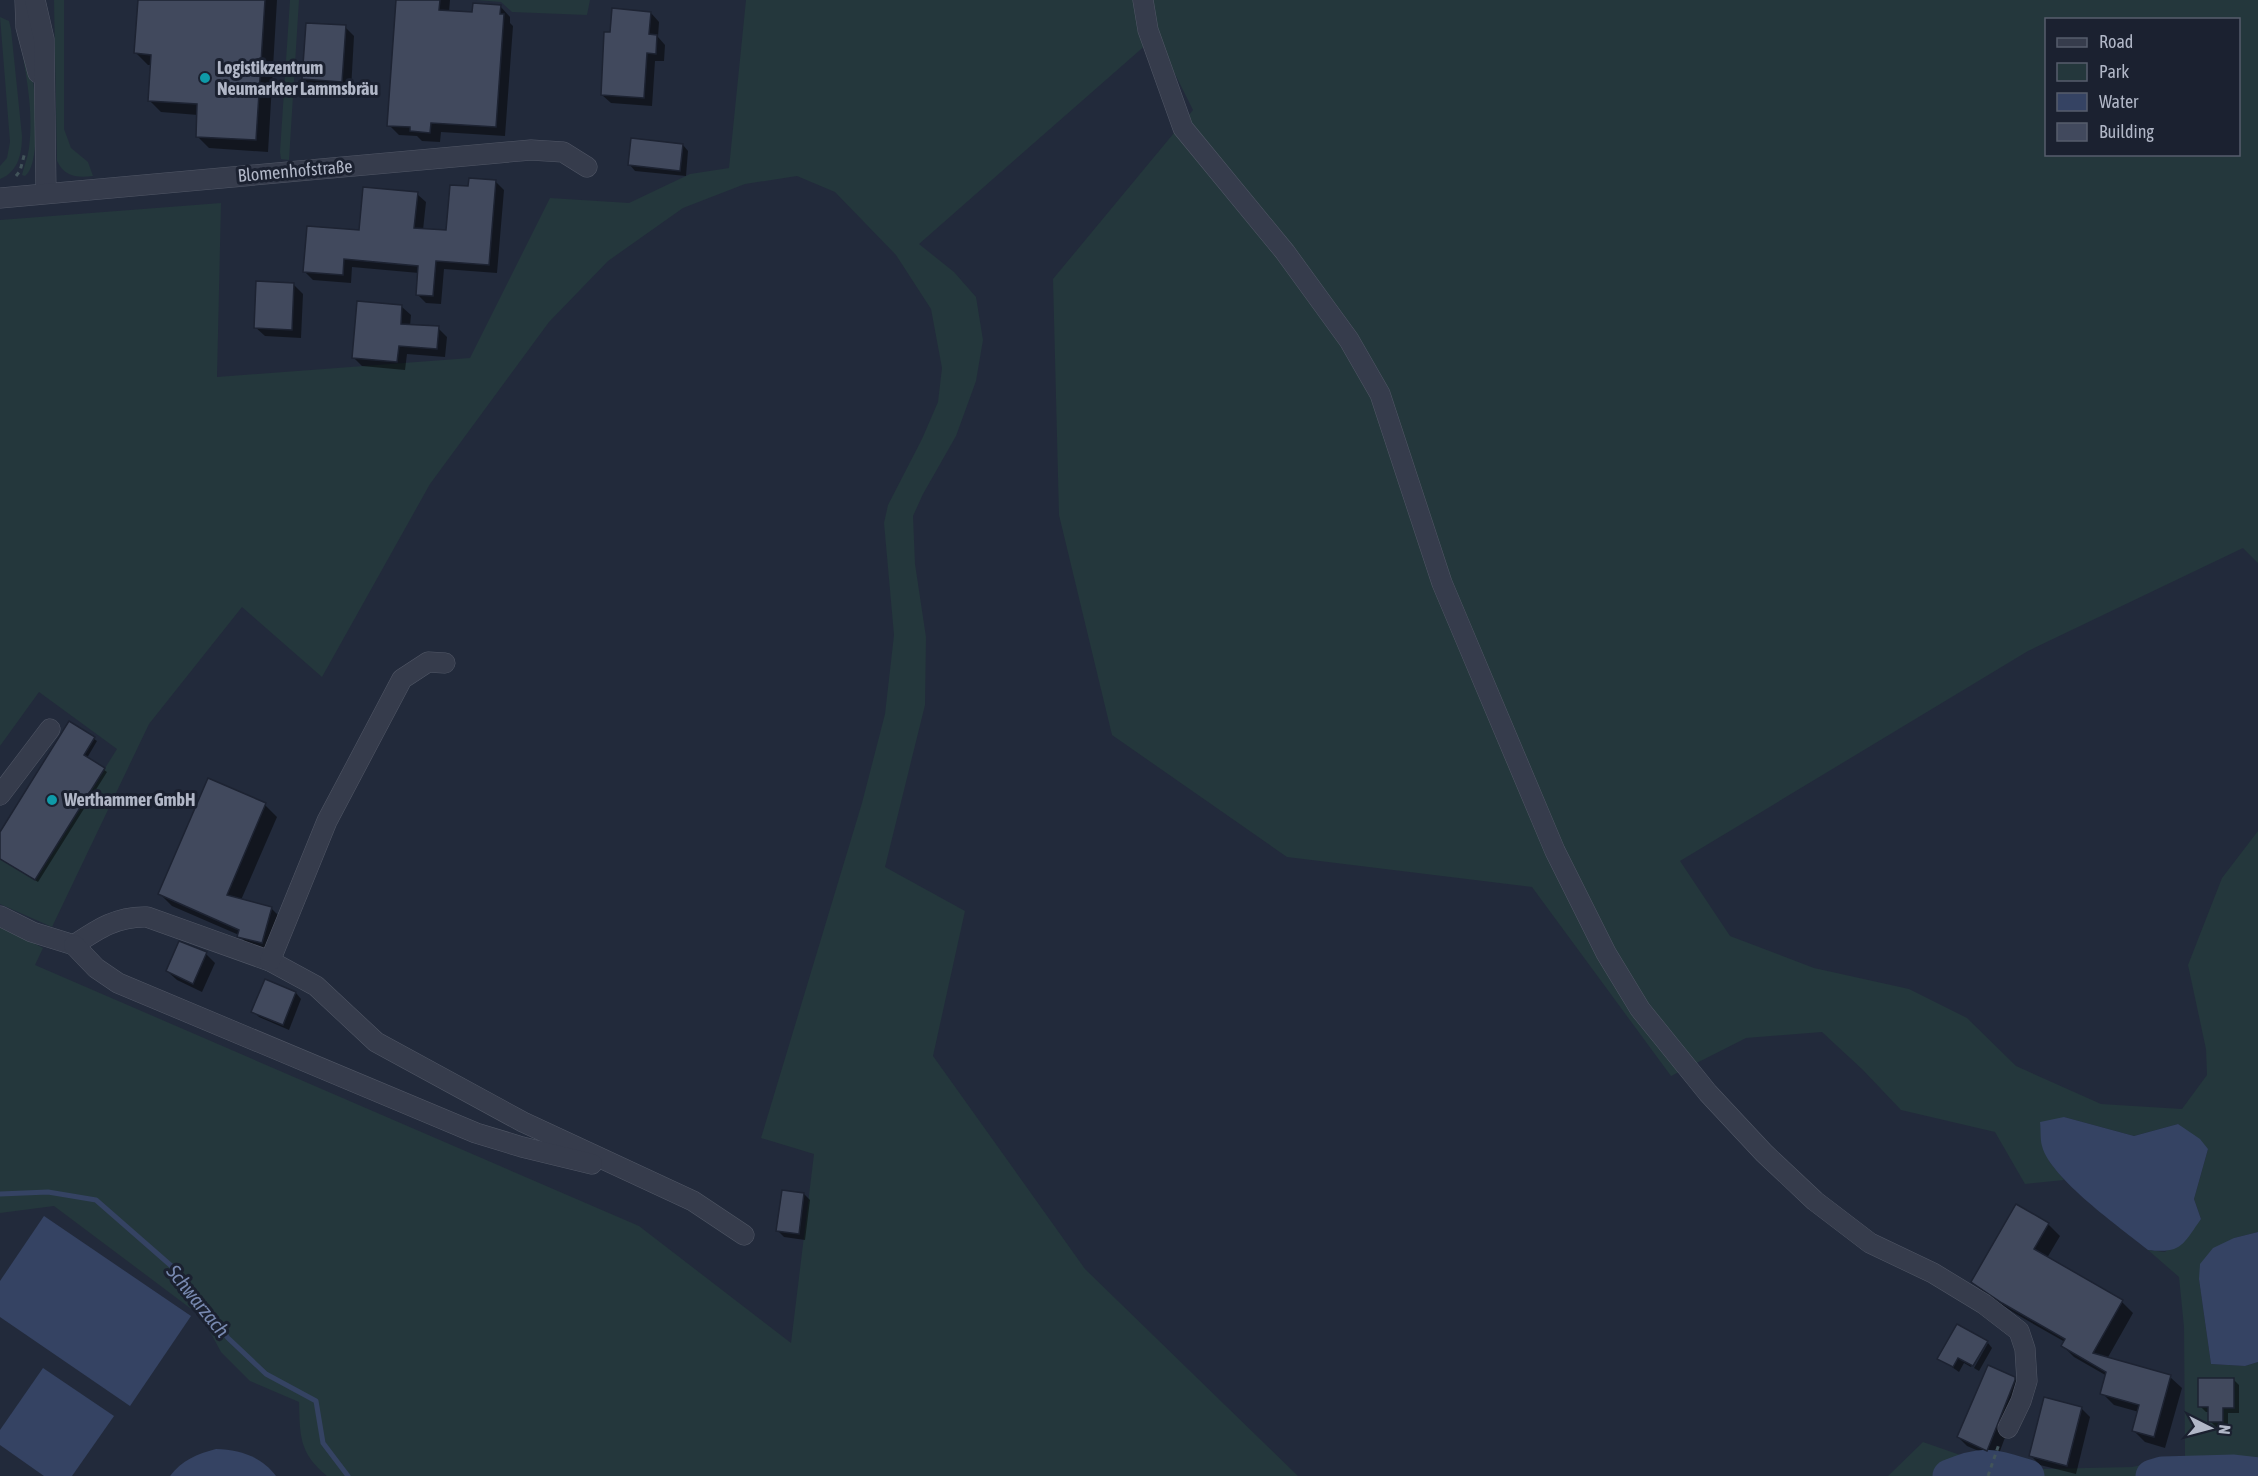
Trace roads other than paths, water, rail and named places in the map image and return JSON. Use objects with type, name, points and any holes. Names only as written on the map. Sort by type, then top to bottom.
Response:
[{"type":"street","points":[[25,0],[28,36],[44,90]]},
{"type":"street","points":[[35,0],[44,39],[46,193]]},
{"type":"street","points":[[1143,0],[1148,30],[1183,128],[1285,252],[1349,340],[1380,394],[1442,584],[1555,851],[1618,972],[1640,1009],[1708,1093],[1764,1153],[1815,1201],[1870,1243],[1933,1273],[1984,1304],[2019,1331],[2025,1349],[2026,1381],[2021,1401],[2008,1428]]},
{"type":"street","name":"Blomenhofstraße","points":[[0,198],[531,150],[563,152],[587,167]]},
{"type":"street","points":[[270,961],[327,821],[402,680],[428,662],[445,663]]},
{"type":"street","points":[[0,795],[50,729]]},
{"type":"street","points":[[0,916],[32,932],[74,945],[96,968],[118,982],[476,1133],[522,1147],[634,1174]]},
{"type":"street","points":[[74,945],[100,928],[129,917],[147,917],[270,961],[316,986],[376,1042],[523,1122],[693,1202],[744,1235]]},
{"type":"water","points":[[2064,1117],[2134,1136],[2178,1124],[2200,1139],[2208,1149],[2194,1199],[2201,1219],[2185,1241],[2175,1249],[2148,1250],[2088,1202],[2058,1173],[2042,1146],[2040,1122]]},
{"type":"water","points":[[44,1216],[191,1316],[130,1406],[0,1317],[0,1281]]},
{"type":"water","points":[[2258,1232],[2258,1362],[2245,1366],[2211,1364],[2199,1279],[2200,1264],[2213,1248],[2234,1238]]},
{"type":"water","points":[[43,1368],[114,1416],[72,1476],[44,1476],[0,1445],[0,1430]]},
{"type":"water","points":[[216,1449],[249,1455],[264,1463],[276,1476],[170,1476],[190,1458]]},
{"type":"waterway","name":"Schwarzach","points":[[0,1194],[48,1192],[96,1200],[176,1270],[228,1338],[266,1374],[316,1401],[323,1443],[348,1476]]},
{"type":"waterway","name":"Schwarzach","points":[[1949,1476],[1971,1468],[1988,1466],[2028,1476]]},
{"type":"waterway","name":"Schwarzach","points":[[2152,1476],[2162,1473],[2234,1471],[2258,1474]]},
{"type":"place","name":"Logistikzentrum Neumarkter Lammsbräu","points":[[205,78]]},
{"type":"place","name":"Werthammer GmbH","points":[[52,800]]}]
